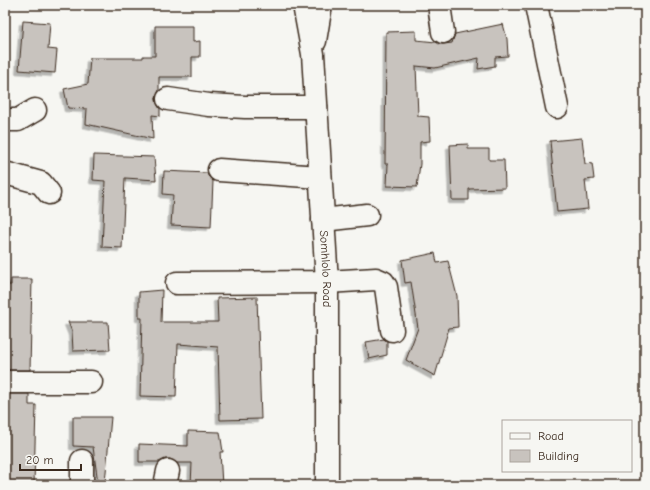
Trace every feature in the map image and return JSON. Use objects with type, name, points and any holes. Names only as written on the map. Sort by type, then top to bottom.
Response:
[{"type":"street","name":"Somhlolo Road","points":[[304,5],[313,54],[327,282],[327,485]]},
{"type":"street","name":"Somhlolo Road","points":[[313,54],[321,5]]},
{"type":"street","points":[[439,5],[443,32]]},
{"type":"street","points":[[536,5],[557,107]]},
{"type":"street","points":[[168,100],[209,105],[245,107],[316,107]]},
{"type":"street","points":[[5,120],[18,120],[35,110]]},
{"type":"street","points":[[219,170],[320,177]]},
{"type":"street","points":[[5,173],[41,183],[49,193]]},
{"type":"street","points":[[323,220],[367,215]]},
{"type":"street","points":[[177,283],[327,282],[376,280],[383,282],[386,287],[392,330]]},
{"type":"street","points":[[5,382],[92,382]]},
{"type":"street","points":[[82,461],[82,485]]},
{"type":"building","points":[[23,21],[50,23],[48,49],[57,50],[55,73],[19,70]]},
{"type":"building","points":[[503,24],[507,39],[508,56],[495,57],[495,66],[478,69],[479,58],[435,68],[416,66],[418,116],[429,117],[430,141],[420,142],[420,164],[417,187],[387,186],[388,164],[385,164],[386,32],[416,31],[416,40],[444,44],[452,43],[455,34]]},
{"type":"building","points":[[155,26],[193,26],[193,42],[200,41],[200,57],[192,57],[192,77],[159,77],[159,90],[156,98],[160,109],[160,116],[152,115],[153,139],[86,124],[87,109],[68,108],[64,89],[88,84],[90,58],[143,58],[143,56],[155,56]]},
{"type":"building","points":[[582,138],[585,164],[592,163],[594,179],[585,180],[588,209],[557,212],[550,141]]},
{"type":"building","points":[[468,144],[468,149],[489,149],[489,160],[504,160],[505,188],[469,189],[469,200],[452,200],[450,145]]},
{"type":"building","points":[[94,155],[154,157],[156,180],[125,178],[122,248],[102,247],[105,181],[93,180]]},
{"type":"building","points":[[164,171],[207,173],[213,181],[211,227],[171,225],[173,195],[163,194]]},
{"type":"building","points":[[435,253],[437,263],[448,261],[457,296],[458,327],[449,328],[435,376],[406,360],[418,328],[411,282],[405,283],[402,260]]},
{"type":"building","points":[[11,279],[32,279],[30,370],[5,370],[5,285],[11,285]]},
{"type":"building","points":[[162,290],[161,322],[218,322],[217,298],[257,297],[261,419],[220,420],[218,347],[178,344],[176,397],[140,396],[142,318],[139,318],[139,292]]},
{"type":"building","points":[[68,322],[108,322],[110,350],[73,351],[72,332]]},
{"type":"building","points":[[384,339],[387,341],[387,355],[369,359],[366,342]]},
{"type":"building","points":[[5,394],[29,394],[29,405],[36,405],[34,485],[5,485]]},
{"type":"building","points":[[73,417],[111,417],[105,483],[98,483],[93,447],[73,446]]},
{"type":"building","points":[[188,431],[220,432],[223,452],[220,452],[222,485],[191,485],[192,463],[177,463],[170,459],[165,459],[159,462],[139,462],[139,444],[188,446]]}]
